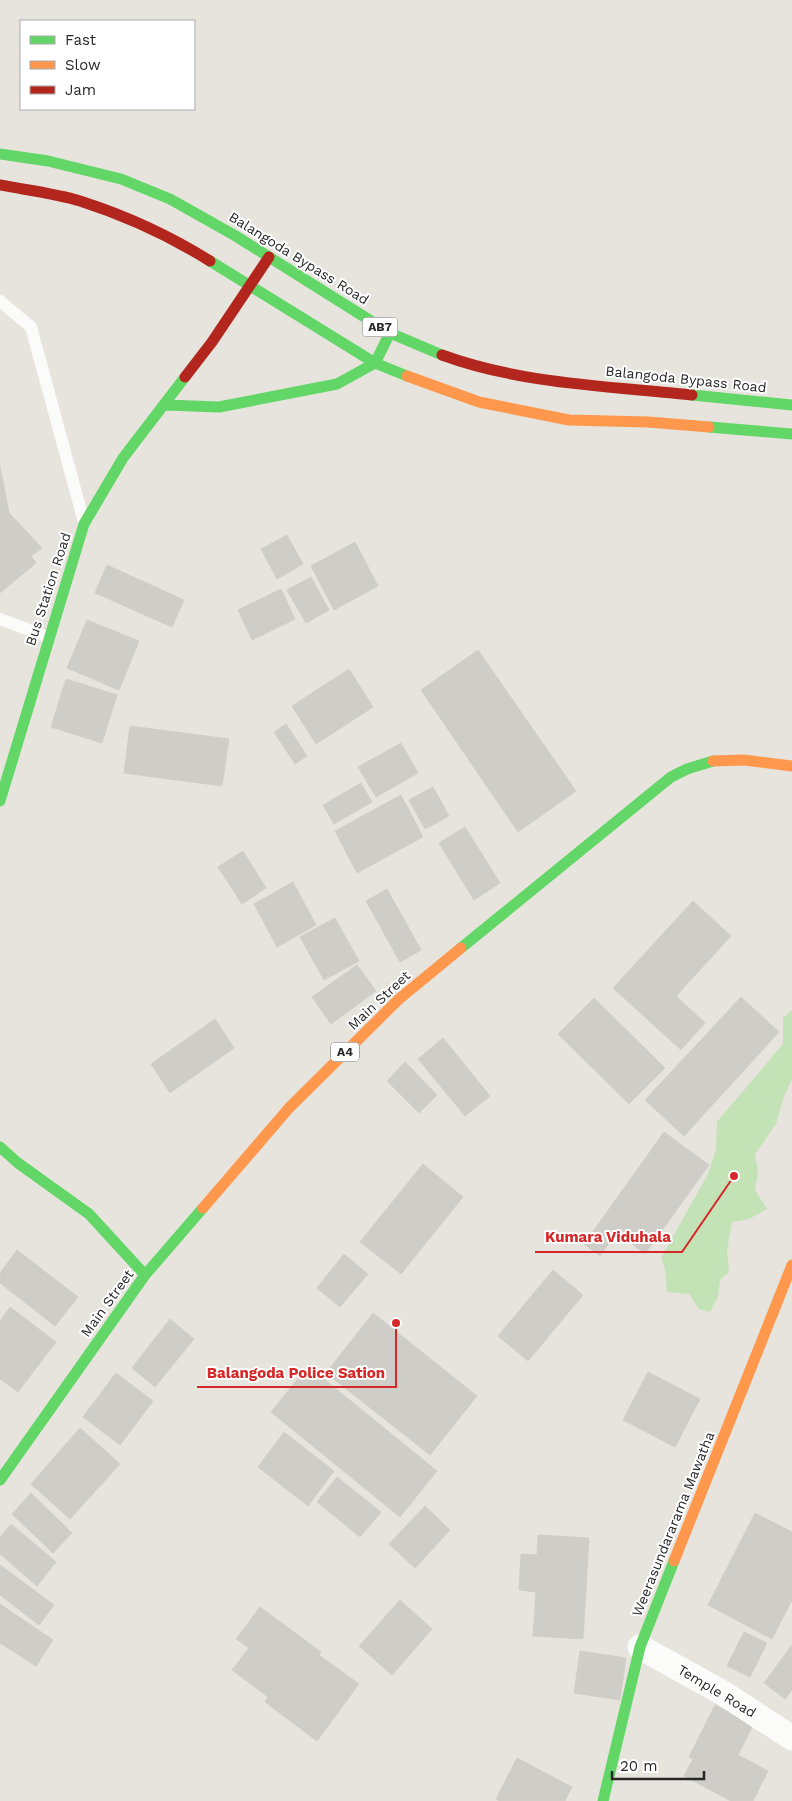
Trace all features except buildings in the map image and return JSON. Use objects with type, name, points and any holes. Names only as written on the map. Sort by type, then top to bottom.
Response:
[{"type":"main road","name":"Balangoda Bypass Road","points":[[0,154],[33,157],[135,183],[224,228],[390,333],[436,353],[509,374],[792,405]]},
{"type":"main road","name":"AB7","points":[[0,185],[79,202],[138,224],[189,248],[375,363],[479,402],[569,420],[648,422],[792,434]]},
{"type":"main road","name":"Bus Station Road","points":[[0,800],[11,742],[48,637],[84,524],[123,458],[164,406],[269,257]]},
{"type":"main road","points":[[164,406],[219,407],[268,396],[308,391],[338,384],[375,363],[390,333]]},
{"type":"main road","name":"Main Street","points":[[0,1480],[146,1276],[289,1108],[398,999],[654,789],[689,766],[707,760],[729,759],[792,766]]},
{"type":"main road","points":[[0,1146],[18,1163],[89,1214],[146,1276]]},
{"type":"main road","name":"Weerasundararama Mawatha","points":[[603,1801],[640,1647],[787,1294],[792,1266]]},
{"type":"street","name":"Temple Road","points":[[640,1647],[723,1693],[792,1738]]},
{"type":"lane","points":[[0,301],[31,327],[84,524]]},
{"type":"lane","points":[[0,619],[48,637]]},
{"type":"green space","points":[[792,1010],[792,1080],[784,1096],[776,1124],[755,1154],[758,1172],[755,1190],[767,1209],[749,1219],[732,1222],[727,1250],[729,1272],[720,1280],[718,1297],[710,1312],[699,1309],[689,1294],[667,1292],[665,1269],[661,1258],[707,1176],[716,1150],[717,1122],[783,1044],[783,1018]]},
{"type":"traffic: fast","points":[[0,154],[48,161],[121,179],[170,199],[234,235],[390,333],[442,355]]},
{"type":"traffic: fast","points":[[210,261],[375,363],[407,376]]},
{"type":"traffic: fast","points":[[165,405],[219,407],[337,384],[375,363],[390,333]]},
{"type":"traffic: fast","points":[[0,801],[84,524],[123,458],[185,377]]},
{"type":"traffic: fast","points":[[692,395],[792,405]]},
{"type":"traffic: fast","points":[[709,427],[792,434]]},
{"type":"traffic: fast","points":[[461,948],[671,777],[687,769],[713,761]]},
{"type":"traffic: fast","points":[[0,1147],[18,1163],[89,1214],[145,1275]]},
{"type":"traffic: fast","points":[[0,1480],[145,1275],[203,1208]]},
{"type":"traffic: fast","points":[[603,1801],[640,1647],[674,1561]]},
{"type":"traffic: slow","points":[[407,376],[479,402],[569,420],[648,422],[709,427]]},
{"type":"traffic: slow","points":[[713,761],[744,760],[792,766]]},
{"type":"traffic: slow","points":[[203,1208],[289,1108],[399,999],[461,948]]},
{"type":"traffic: slow","points":[[674,1561],[792,1265]]},
{"type":"traffic: jam","points":[[0,185],[60,196],[97,207],[163,235],[210,261]]},
{"type":"traffic: jam","points":[[185,377],[212,342],[269,257]]},
{"type":"traffic: jam","points":[[442,355],[472,365],[534,378],[692,395]]},
{"type":"place","name":"Kumara Viduhala","points":[[734,1176]]},
{"type":"place","name":"Balangoda Police Sation","points":[[396,1323]]}]
